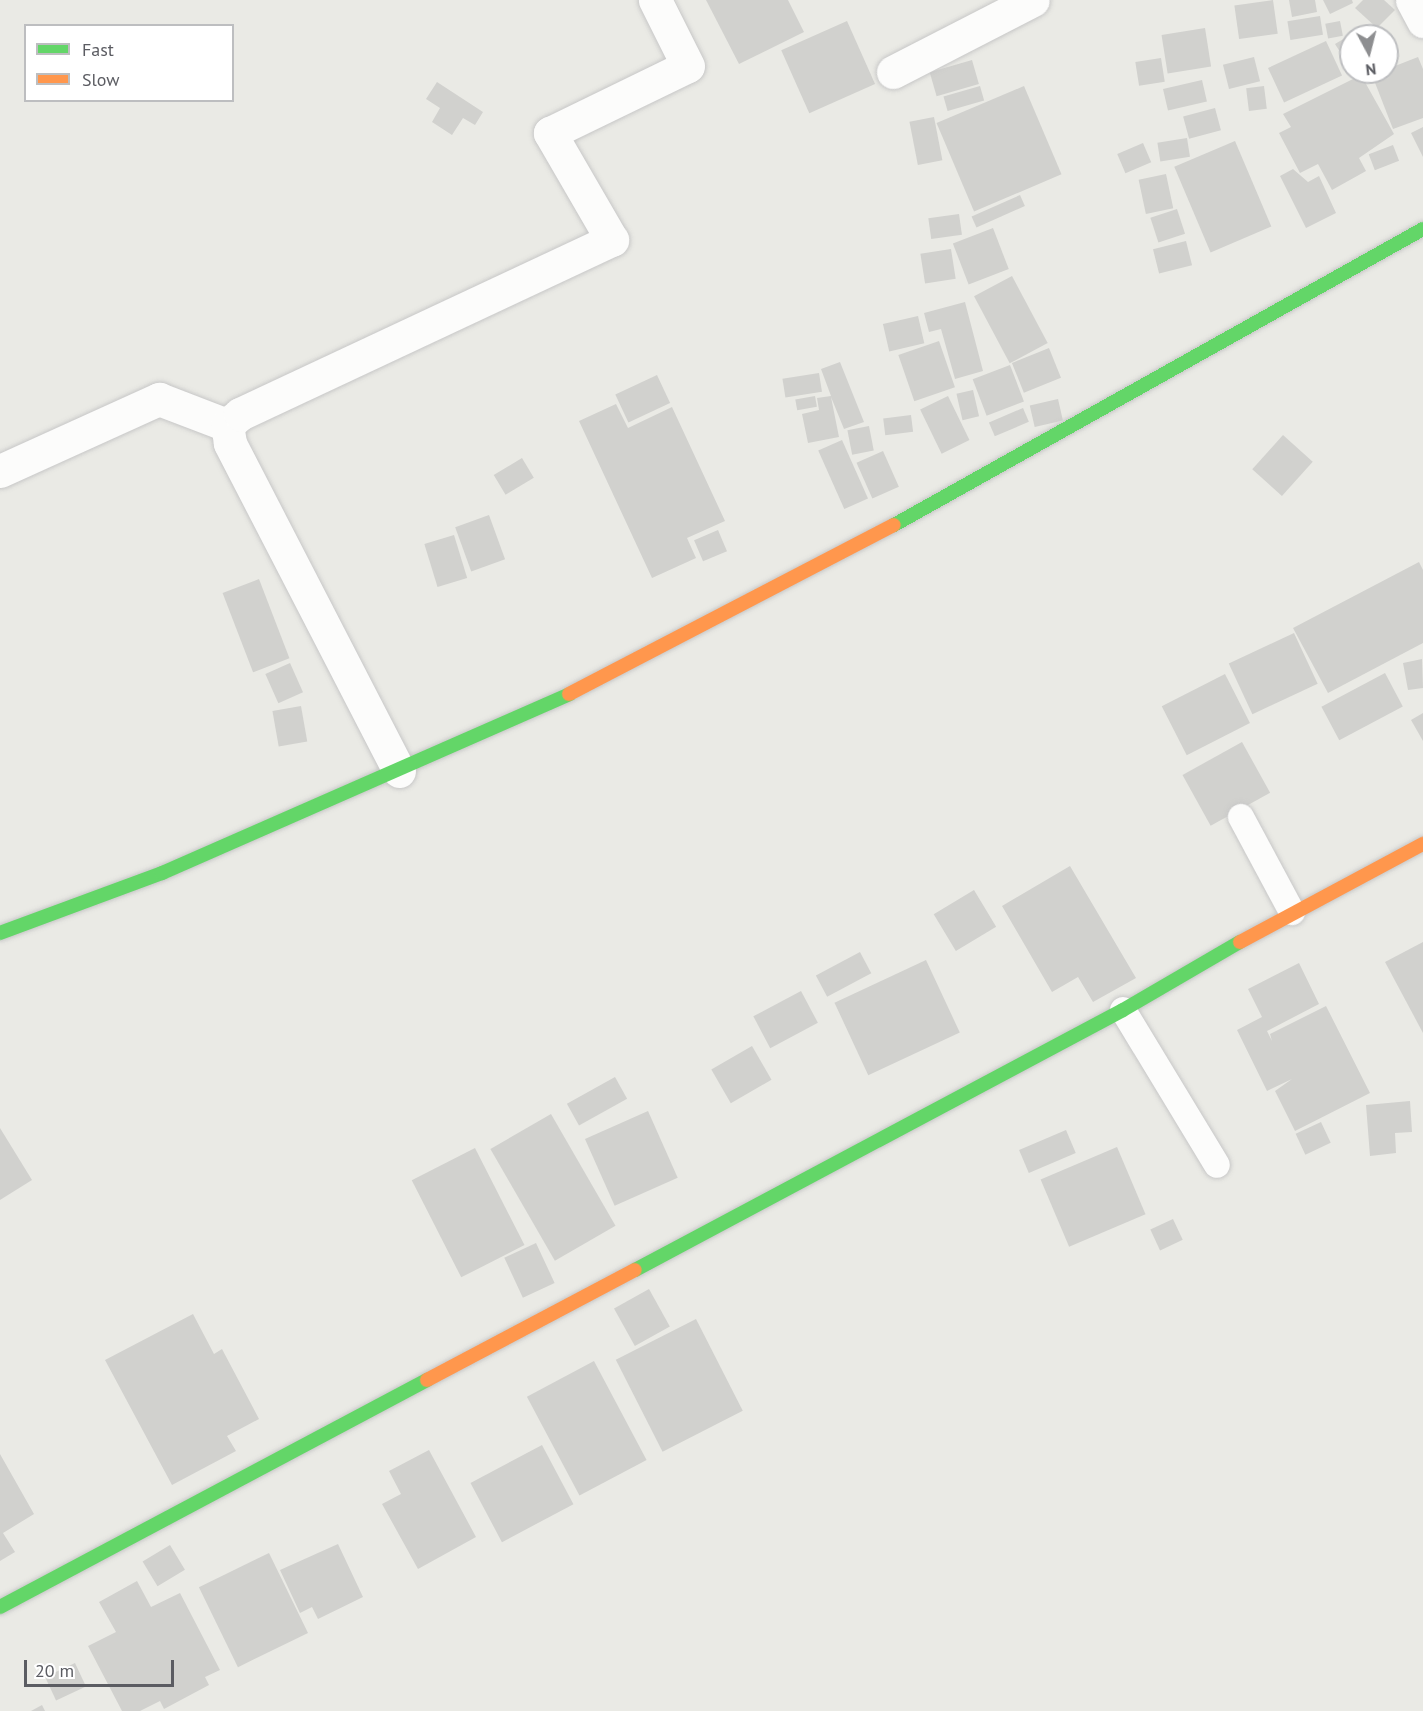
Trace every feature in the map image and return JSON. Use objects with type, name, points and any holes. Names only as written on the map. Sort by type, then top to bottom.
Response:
[{"type":"street","points":[[227,425],[240,414],[612,240],[550,133],[688,66],[655,0]]},
{"type":"street","points":[[894,72],[1033,0]]},
{"type":"street","points":[[1412,0],[1423,21]]},
{"type":"street","points":[[0,933],[162,873],[555,701],[852,549],[1423,229]]},
{"type":"street","points":[[0,471],[159,399],[227,425]]},
{"type":"street","points":[[227,425],[230,443],[399,771]]},
{"type":"street","points":[[0,1607],[1123,1010],[1292,912],[1423,844]]},
{"type":"lane","points":[[1241,817],[1292,912]]},
{"type":"lane","points":[[1123,1010],[1217,1165]]},
{"type":"building","points":[[706,0],[788,0],[804,32],[739,64]]},
{"type":"building","points":[[1273,0],[1278,34],[1239,39],[1234,5]]},
{"type":"building","points":[[1289,0],[1315,0],[1317,12],[1292,17]]},
{"type":"building","points":[[1323,0],[1352,0],[1353,3],[1330,14]]},
{"type":"building","points":[[1363,0],[1384,0],[1395,10],[1381,24],[1373,24],[1355,8]]},
{"type":"building","points":[[1320,16],[1323,35],[1290,40],[1287,21]]},
{"type":"building","points":[[847,21],[875,84],[809,113],[781,50]]},
{"type":"building","points":[[1340,21],[1339,36],[1328,39],[1325,24]]},
{"type":"building","points":[[1205,28],[1211,67],[1168,73],[1162,35]]},
{"type":"building","points":[[1326,41],[1339,69],[1339,77],[1284,102],[1268,68]]},
{"type":"building","points":[[1254,57],[1260,81],[1229,89],[1223,65]]},
{"type":"building","points":[[1418,57],[1423,69],[1423,118],[1393,129],[1376,84],[1399,84],[1399,64]]},
{"type":"building","points":[[1161,58],[1165,82],[1139,86],[1135,62]]},
{"type":"building","points":[[972,60],[979,84],[937,96],[930,72]]},
{"type":"building","points":[[1202,80],[1207,101],[1168,110],[1163,89]]},
{"type":"building","points":[[437,82],[483,112],[475,125],[463,118],[452,135],[432,122],[440,108],[426,99]]},
{"type":"building","points":[[1343,84],[1366,84],[1394,134],[1359,158],[1366,171],[1332,190],[1318,164],[1300,173],[1279,133],[1291,127],[1283,114]]},
{"type":"building","points":[[980,86],[984,100],[948,111],[943,96]]},
{"type":"building","points":[[1024,86],[1062,174],[974,211],[937,123]]},
{"type":"building","points":[[1264,86],[1267,109],[1249,111],[1246,88]]},
{"type":"building","points":[[1215,108],[1221,130],[1189,139],[1183,117]]},
{"type":"building","points":[[934,117],[942,160],[918,165],[909,122]]},
{"type":"building","points":[[1423,127],[1423,157],[1411,133]]},
{"type":"building","points":[[1187,138],[1190,157],[1160,161],[1157,143]]},
{"type":"building","points":[[1235,141],[1271,227],[1211,252],[1174,167]]},
{"type":"building","points":[[1143,143],[1151,162],[1125,173],[1117,154]]},
{"type":"building","points":[[1393,145],[1399,161],[1375,170],[1369,154]]},
{"type":"building","points":[[1293,169],[1308,182],[1319,176],[1336,213],[1306,228],[1280,176]]},
{"type":"building","points":[[1166,174],[1173,208],[1146,214],[1139,180]]},
{"type":"building","points":[[1020,195],[1025,206],[976,228],[972,217]]},
{"type":"building","points":[[1177,209],[1185,234],[1158,242],[1150,218]]},
{"type":"building","points":[[959,214],[962,235],[931,239],[928,218]]},
{"type":"building","points":[[993,228],[1009,269],[969,284],[953,243]]},
{"type":"building","points":[[1186,241],[1192,265],[1159,273],[1153,249]]},
{"type":"building","points":[[951,249],[956,279],[925,283],[920,254]]},
{"type":"building","points":[[1012,276],[1048,343],[1010,363],[974,296]]},
{"type":"building","points":[[965,302],[983,371],[955,379],[941,329],[929,332],[924,313]]},
{"type":"building","points":[[918,316],[924,343],[889,351],[883,324]]},
{"type":"building","points":[[939,341],[955,387],[914,401],[898,355]]},
{"type":"building","points":[[1049,348],[1061,378],[1024,393],[1012,363]]},
{"type":"building","points":[[840,362],[864,422],[844,429],[831,397],[839,437],[808,443],[802,414],[819,410],[817,398],[831,396],[821,369]]},
{"type":"building","points":[[1010,365],[1024,401],[987,416],[973,379]]},
{"type":"building","points":[[819,373],[822,392],[785,398],[782,379]]},
{"type":"building","points":[[657,375],[670,403],[628,423],[615,394]]},
{"type":"building","points":[[973,390],[979,416],[963,420],[956,394]]},
{"type":"building","points":[[815,396],[817,407],[797,410],[795,399]]},
{"type":"building","points":[[948,396],[969,440],[942,454],[920,410]]},
{"type":"building","points":[[1058,399],[1063,420],[1035,427],[1030,406]]},
{"type":"building","points":[[616,404],[628,428],[672,407],[725,521],[687,538],[696,558],[652,578],[579,421]]},
{"type":"building","points":[[1023,408],[1029,422],[995,436],[989,422]]},
{"type":"building","points":[[911,415],[913,432],[885,435],[883,418]]},
{"type":"building","points":[[869,426],[874,451],[852,455],[847,430]]},
{"type":"building","points":[[1283,435],[1313,462],[1282,496],[1252,469]]},
{"type":"building","points":[[842,440],[868,498],[844,509],[818,451]]},
{"type":"building","points":[[883,451],[899,487],[872,498],[857,463]]},
{"type":"building","points":[[522,458],[534,478],[506,495],[494,475]]},
{"type":"building","points":[[489,515],[505,559],[471,571],[455,527]]},
{"type":"building","points":[[718,530],[727,551],[703,561],[694,540]]},
{"type":"building","points":[[454,535],[467,578],[438,587],[424,544]]},
{"type":"building","points":[[1419,562],[1423,570],[1423,643],[1328,693],[1293,628]]},
{"type":"building","points":[[259,579],[289,658],[253,672],[223,593]]},
{"type":"building","points":[[1294,633],[1318,684],[1252,714],[1229,663]]},
{"type":"building","points":[[1422,659],[1423,688],[1408,690],[1403,663]]},
{"type":"building","points":[[290,663],[303,692],[278,703],[265,674]]},
{"type":"building","points":[[1385,673],[1403,707],[1339,740],[1321,707]]},
{"type":"building","points":[[1225,674],[1250,723],[1187,755],[1162,706]]},
{"type":"building","points":[[301,706],[307,741],[279,746],[272,711]]},
{"type":"building","points":[[1423,713],[1423,741],[1411,720]]},
{"type":"building","points":[[1242,742],[1270,793],[1211,826],[1183,775]]},
{"type":"building","points":[[1070,866],[1136,978],[1093,1002],[1078,977],[1052,992],[1002,906]]},
{"type":"building","points":[[974,890],[996,927],[956,951],[934,914]]},
{"type":"building","points":[[1423,942],[1423,1033],[1385,962]]},
{"type":"building","points":[[860,952],[871,973],[827,997],[816,975]]},
{"type":"building","points":[[926,960],[960,1033],[868,1075],[834,1003]]},
{"type":"building","points":[[1299,963],[1319,1004],[1267,1031],[1272,1041],[1270,1034],[1326,1006],[1370,1093],[1295,1131],[1275,1091],[1292,1079],[1267,1091],[1237,1030],[1262,1017],[1248,989]]},
{"type":"building","points":[[801,991],[818,1023],[770,1048],[753,1016]]},
{"type":"building","points":[[752,1046],[772,1080],[731,1103],[711,1070]]},
{"type":"building","points":[[615,1077],[627,1099],[579,1126],[567,1104]]},
{"type":"building","points":[[1410,1101],[1412,1132],[1395,1133],[1396,1153],[1370,1156],[1366,1105]]},
{"type":"building","points":[[648,1111],[678,1178],[615,1206],[585,1139]]},
{"type":"building","points":[[551,1114],[616,1226],[555,1261],[490,1149]]},
{"type":"building","points":[[1321,1122],[1331,1143],[1305,1155],[1296,1134]]},
{"type":"building","points":[[0,1128],[32,1180],[0,1200]]},
{"type":"building","points":[[1066,1130],[1076,1153],[1029,1173],[1019,1150]]},
{"type":"building","points":[[1117,1147],[1146,1214],[1069,1247],[1041,1179]]},
{"type":"building","points":[[475,1148],[524,1245],[461,1277],[412,1180]]},
{"type":"building","points":[[1173,1219],[1183,1240],[1160,1250],[1150,1230]]},
{"type":"building","points":[[536,1243],[555,1283],[523,1298],[504,1258]]},
{"type":"building","points":[[649,1289],[670,1327],[635,1346],[614,1308]]},
{"type":"building","points":[[193,1314],[214,1354],[222,1349],[259,1419],[227,1436],[236,1451],[172,1485],[105,1360]]},
{"type":"building","points":[[696,1319],[743,1411],[663,1452],[616,1360]]},
{"type":"building","points":[[594,1361],[647,1460],[579,1496],[527,1397]]},
{"type":"building","points":[[542,1445],[573,1504],[502,1542],[470,1483]]},
{"type":"building","points":[[429,1450],[476,1537],[418,1569],[382,1504],[401,1494],[389,1471]]},
{"type":"building","points":[[0,1454],[34,1514],[3,1533],[15,1552],[0,1561]]},
{"type":"building","points":[[338,1544],[363,1597],[318,1619],[312,1607],[300,1613],[280,1570]]},
{"type":"building","points":[[170,1545],[185,1570],[158,1586],[143,1561]]},
{"type":"building","points":[[269,1553],[308,1633],[238,1667],[199,1587]]},
{"type":"building","points":[[137,1581],[151,1607],[180,1593],[220,1670],[205,1677],[209,1685],[164,1709],[160,1701],[140,1711],[122,1711],[88,1646],[116,1632],[99,1602]]},
{"type":"building","points":[[75,1663],[86,1687],[56,1701],[45,1677]]},
{"type":"building","points":[[42,1705],[45,1711],[31,1711]]},
{"type":"traffic: fast","points":[[894,525],[1423,229]]},
{"type":"traffic: fast","points":[[0,933],[162,873],[569,694]]},
{"type":"traffic: fast","points":[[635,1270],[1123,1010],[1240,942]]},
{"type":"traffic: fast","points":[[0,1607],[427,1380]]},
{"type":"traffic: slow","points":[[569,694],[894,525]]},
{"type":"traffic: slow","points":[[1240,942],[1423,844]]},
{"type":"traffic: slow","points":[[427,1380],[635,1270]]}]
